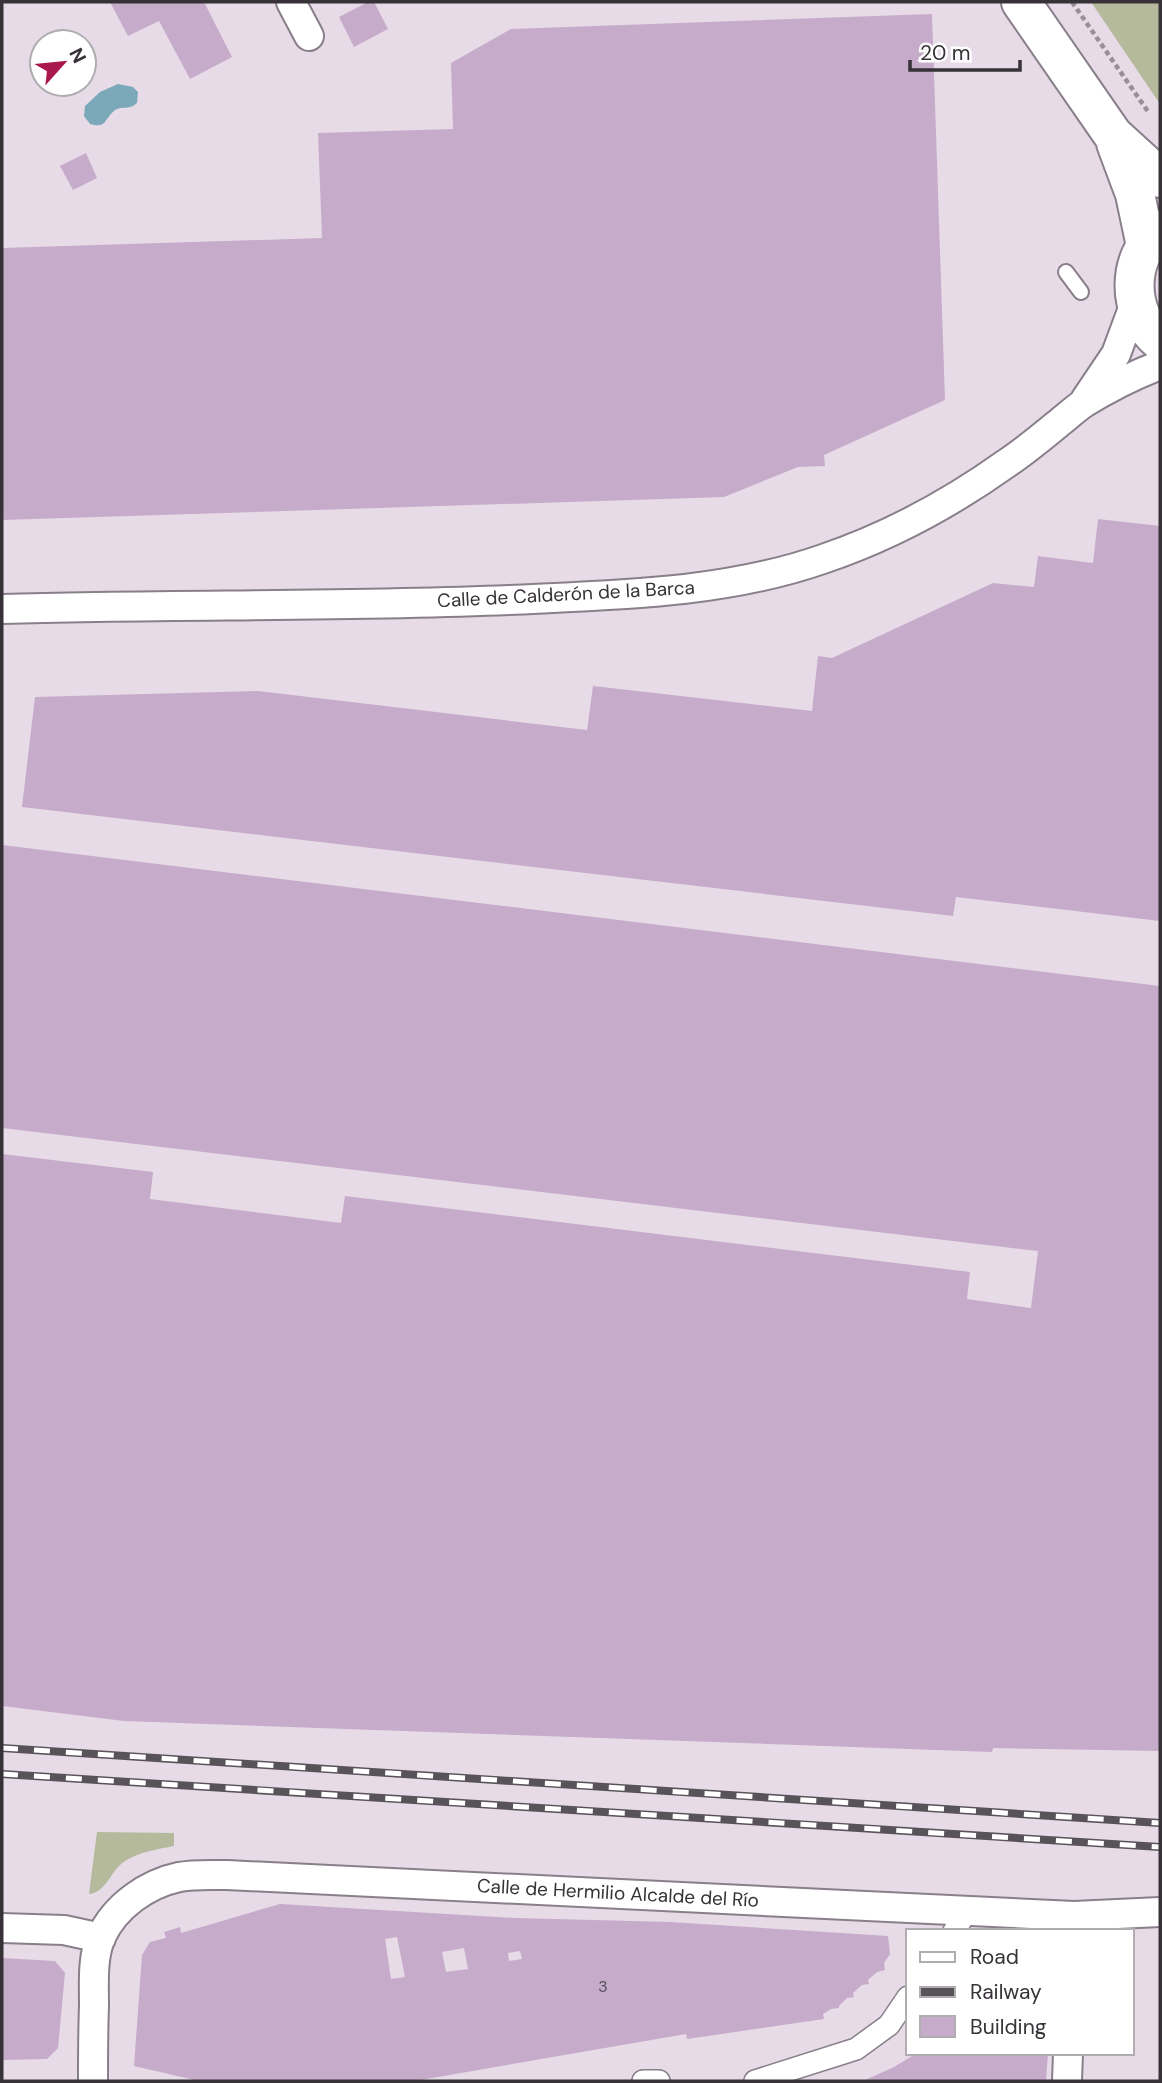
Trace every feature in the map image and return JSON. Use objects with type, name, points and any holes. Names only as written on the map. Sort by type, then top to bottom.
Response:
[{"type":"main road","points":[[1021,2],[1113,135],[1160,178]]},
{"type":"main road","points":[[1113,135],[1153,238],[1138,263],[1134,281],[1142,319],[1160,341]]},
{"type":"street","points":[[291,2],[309,36]]},
{"type":"street","name":"Calle de Calderón de la Barca","points":[[1082,404],[1116,354],[1136,300]]},
{"type":"street","name":"Calle de Calderón de la Barca","points":[[2,609],[457,602],[602,595],[733,583],[825,559],[917,518],[1009,462],[1082,404],[1160,365]]},
{"type":"street","name":"Calle de Hermilio Alcalde del Río","points":[[93,2081],[94,1983],[101,1938],[121,1909],[138,1895],[156,1884],[182,1876],[228,1875],[961,1920],[1074,1923],[1160,1912]]},
{"type":"street","points":[[2,1928],[64,1930],[101,1938]]},
{"type":"street","points":[[755,2081],[856,2049],[888,2025],[906,2000]]},
{"type":"street","points":[[1067,2081],[1068,2055]]},
{"type":"street","points":[[643,2081],[659,2081]]},
{"type":"lane","points":[[1066,272],[1081,292]]},
{"type":"path","points":[[1072,2],[1154,120]]},
{"type":"green space","points":[[1091,2],[1160,2],[1160,104]]},
{"type":"green space","points":[[97,1832],[174,1833],[174,1846],[130,1858],[120,1865],[100,1889],[89,1894]]},
{"type":"water","points":[[118,84],[133,87],[138,92],[137,103],[131,107],[117,109],[100,125],[90,124],[84,116],[85,106],[94,98],[98,98],[100,92]]},
{"type":"building","points":[[110,2],[204,2],[232,57],[190,79],[159,21],[128,36]]},
{"type":"building","points":[[368,2],[374,2],[388,29],[354,47],[339,17]]},
{"type":"building","points":[[932,14],[945,400],[824,455],[825,466],[798,467],[724,497],[2,520],[2,248],[322,238],[318,133],[453,129],[451,63],[511,29]]},
{"type":"building","points":[[86,153],[97,178],[73,190],[60,166]]},
{"type":"building","points":[[1098,519],[1160,526],[1160,921],[956,897],[953,916],[22,807],[35,697],[258,691],[587,730],[593,686],[812,711],[818,656],[832,658],[993,583],[1034,587],[1038,556],[1093,563]]},
{"type":"building","points":[[2,845],[1160,986],[1160,1751],[993,1748],[992,1752],[124,1721],[2,1706],[2,1154],[153,1172],[150,1199],[341,1223],[345,1196],[970,1272],[967,1299],[1031,1308],[1038,1251],[2,1128]]},
{"type":"building","points":[[280,1904],[515,1918],[670,1922],[888,1936],[890,1954],[884,1963],[885,1970],[877,1972],[868,1980],[869,1984],[862,1985],[853,1993],[854,1997],[847,1998],[839,2008],[823,2014],[824,2019],[687,2039],[686,2034],[415,2081],[199,2081],[134,2066],[142,1955],[150,1942],[166,1938],[164,1932],[180,1927],[181,1933]],"holes":[[[397,1937],[405,1977],[391,1979],[385,1939]],[[464,1948],[468,1969],[446,1972],[442,1952]],[[520,1951],[522,1959],[509,1961],[508,1953]]]},
{"type":"building","points":[[2,1958],[55,1961],[65,1973],[58,2048],[47,2059],[2,2060]]},
{"type":"building","points":[[914,2055],[1048,2055],[1046,2081],[863,2081]]},
{"type":"railway","points":[[2,1748],[1160,1823]]},
{"type":"railway","points":[[2,1774],[1160,1847]]}]
